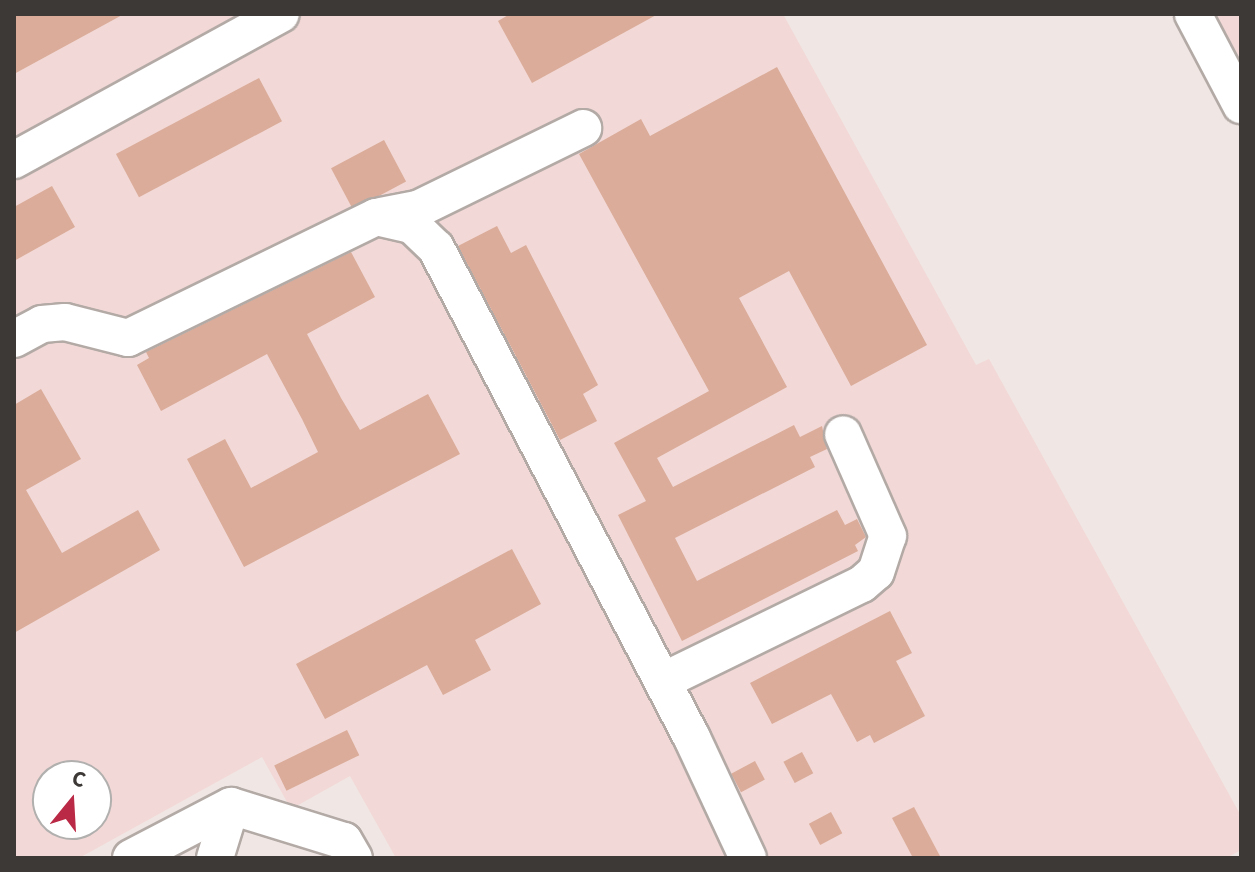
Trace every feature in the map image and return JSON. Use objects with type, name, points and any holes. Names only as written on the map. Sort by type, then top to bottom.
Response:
[{"type":"street","points":[[14,160],[281,14]]},
{"type":"street","points":[[1193,14],[1241,105]]},
{"type":"street","points":[[14,339],[42,324],[65,322],[128,338],[376,217],[418,209],[583,128]]},
{"type":"street","points":[[376,217],[412,225],[436,248],[663,681],[748,858]]},
{"type":"street","points":[[663,681],[862,584],[876,572],[888,536],[843,434]]},
{"type":"street","points":[[215,858],[231,806]]},
{"type":"street","points":[[131,858],[231,806],[346,852]]},
{"type":"shaded area","points":[[14,14],[783,14],[976,365],[989,359],[1241,816],[1241,850],[1226,858],[396,858],[350,776],[291,809],[262,757],[112,840],[112,760],[32,760],[32,840],[112,840],[79,858],[14,858]]},
{"type":"shaded area","points":[[1208,14],[1241,14],[1241,75]]},
{"type":"building","points":[[14,14],[124,14],[14,74]]},
{"type":"building","points":[[510,14],[658,14],[532,83],[498,21]]},
{"type":"building","points":[[777,67],[927,345],[851,386],[789,271],[739,298],[787,387],[657,458],[673,487],[794,425],[800,437],[822,426],[827,449],[810,457],[815,467],[675,538],[697,581],[837,510],[845,525],[857,519],[866,537],[855,545],[858,551],[682,641],[618,515],[646,501],[614,443],[709,391],[579,154],[641,119],[650,136]]},
{"type":"building","points":[[259,78],[282,121],[139,197],[116,154]]},
{"type":"building","points":[[384,140],[406,181],[353,210],[331,168]]},
{"type":"building","points":[[52,186],[75,227],[14,261],[14,207]]},
{"type":"building","points":[[497,226],[511,253],[526,245],[598,385],[583,394],[597,421],[560,440],[458,246]]},
{"type":"building","points":[[351,252],[375,297],[307,334],[341,398],[360,430],[428,394],[460,454],[244,567],[187,459],[225,439],[251,488],[318,452],[302,419],[267,354],[161,411],[137,365],[149,358],[146,352]]},
{"type":"building","points":[[41,389],[81,459],[26,490],[62,553],[138,510],[160,550],[14,633],[14,405]]},
{"type":"building","points":[[512,549],[541,604],[475,640],[491,670],[443,695],[427,665],[325,719],[296,664]]},
{"type":"building","points":[[890,611],[912,653],[896,661],[925,716],[874,743],[870,735],[857,742],[831,694],[772,724],[750,683]]},
{"type":"building","points":[[347,730],[359,755],[286,791],[274,766]]},
{"type":"building","points":[[802,752],[813,773],[795,783],[783,762]]},
{"type":"building","points":[[755,761],[765,780],[741,792],[731,774]]},
{"type":"building","points":[[914,807],[941,858],[913,858],[892,818]]},
{"type":"building","points":[[831,812],[842,833],[820,845],[809,824]]}]
